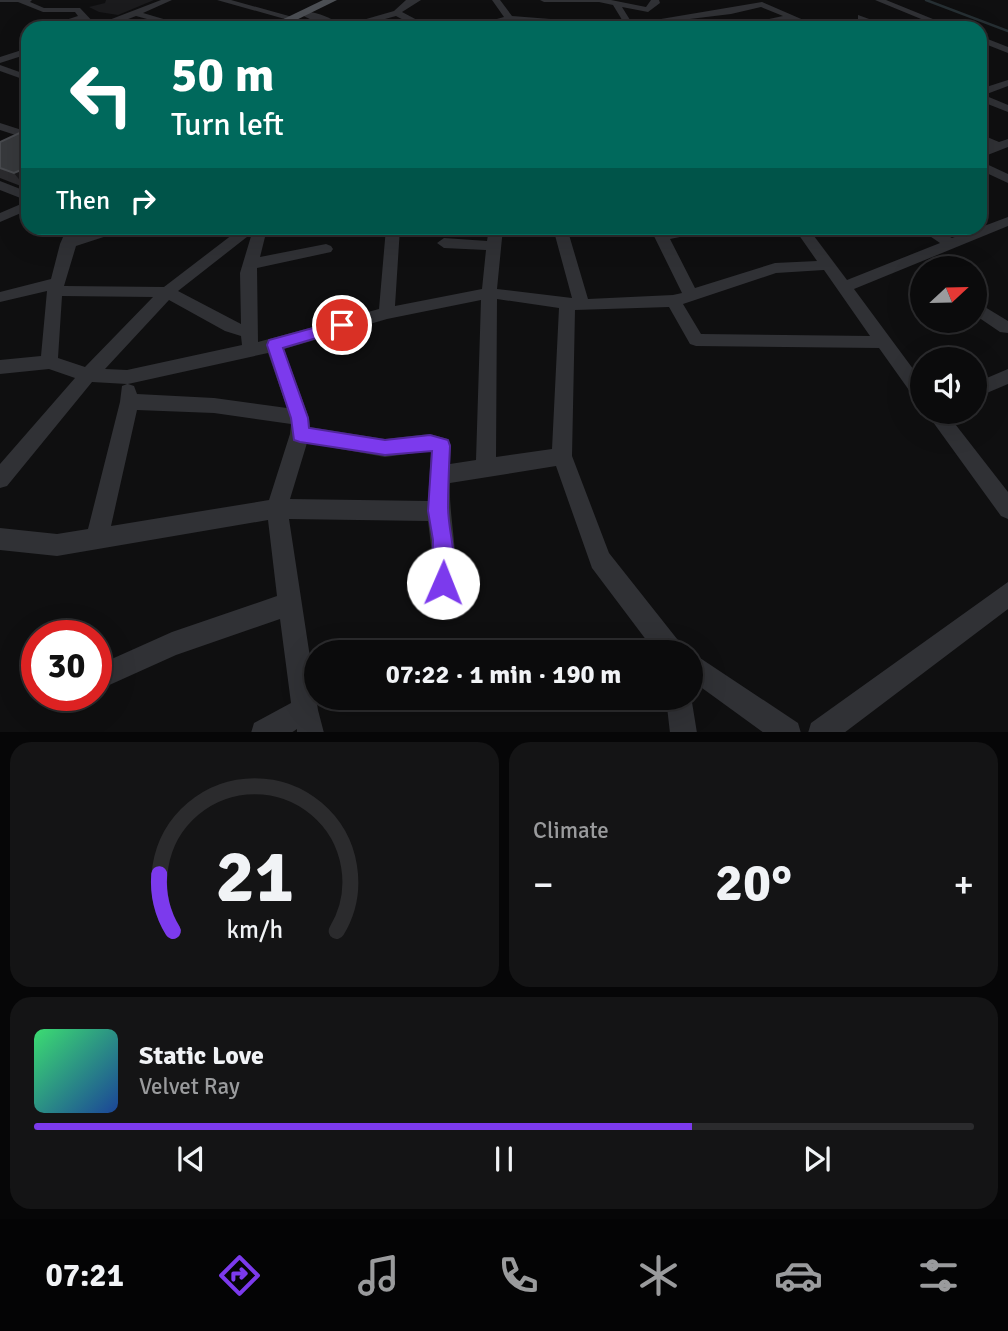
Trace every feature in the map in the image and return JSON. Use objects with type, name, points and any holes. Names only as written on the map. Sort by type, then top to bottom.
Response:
[{"type":"main road","points":[[287,21],[332,0]]},
{"type":"main road","points":[[9,146],[21,140]]},
{"type":"street","points":[[0,1],[28,0]]},
{"type":"street","points":[[114,21],[168,0]]},
{"type":"street","points":[[221,0],[292,19]]},
{"type":"street","points":[[367,21],[397,13],[409,2],[417,0]]},
{"type":"street","points":[[496,0],[509,18]]},
{"type":"street","points":[[544,0],[599,0],[648,10],[668,21]]},
{"type":"street","points":[[648,10],[656,3],[655,0]]},
{"type":"street","points":[[714,0],[731,11]]},
{"type":"street","points":[[879,0],[933,21]]},
{"type":"street","points":[[21,1],[40,9],[77,10],[87,21]]},
{"type":"street","points":[[554,1],[562,21]]},
{"type":"street","points":[[664,19],[731,11],[762,4],[801,21]]},
{"type":"street","points":[[617,5],[627,21]]},
{"type":"street","points":[[23,16],[40,9]]},
{"type":"street","points":[[135,13],[164,21]]},
{"type":"street","points":[[303,13],[328,21]]},
{"type":"street","points":[[397,13],[412,21]]},
{"type":"street","points":[[712,13],[729,21]]},
{"type":"street","points":[[69,21],[83,17]]},
{"type":"street","points":[[775,21],[792,17]]},
{"type":"street","points":[[862,17],[872,21]]},
{"type":"street","points":[[497,21],[509,18],[522,21]]},
{"type":"street","points":[[987,42],[1008,50]]},
{"type":"street","points":[[987,48],[995,45]]},
{"type":"street","points":[[1,68],[21,55]]},
{"type":"street","points":[[1,68],[21,75]]},
{"type":"street","points":[[987,92],[1008,83]]},
{"type":"street","points":[[987,98],[1008,109]]},
{"type":"street","points":[[0,125],[21,134]]},
{"type":"street","points":[[987,140],[1004,145]]},
{"type":"street","points":[[987,151],[1004,145]]},
{"type":"street","points":[[987,168],[1008,179]]},
{"type":"street","points":[[0,184],[21,194]]},
{"type":"street","points":[[0,218],[21,208]]},
{"type":"street","points":[[987,233],[1004,227]]},
{"type":"street","points":[[49,362],[56,287],[71,235]]},
{"type":"street","points":[[67,244],[95,235]]},
{"type":"street","points":[[0,479],[88,375],[167,292],[240,235]]},
{"type":"street","points":[[250,342],[248,273],[258,235]]},
{"type":"street","points":[[387,313],[393,235]]},
{"type":"street","points":[[486,468],[489,293],[495,235]]},
{"type":"street","points":[[561,235],[575,305],[562,456],[600,560],[663,640]]},
{"type":"street","points":[[661,235],[691,295]]},
{"type":"street","points":[[806,235],[910,378]]},
{"type":"street","points":[[937,235],[952,244]]},
{"type":"street","points":[[845,288],[980,235]]},
{"type":"street","points":[[444,243],[494,246]]},
{"type":"street","points":[[251,264],[326,250]]},
{"type":"street","points":[[0,367],[49,362],[88,375],[127,377],[250,342],[274,345],[387,313],[489,293],[575,305],[674,301],[775,268],[828,265]]},
{"type":"street","points":[[0,297],[56,287],[167,292],[231,327],[250,342]]},
{"type":"street","points":[[674,301],[696,340],[884,342]]},
{"type":"street","points":[[987,315],[1006,328]]},
{"type":"street","points":[[268,732],[308,721],[277,509],[300,426],[274,345]]},
{"type":"street","points":[[987,386],[1008,376]]},
{"type":"street","points":[[97,537],[129,402],[127,377]]},
{"type":"street","points":[[129,402],[166,401],[233,406],[385,448],[436,442],[441,446],[438,511],[444,561],[441,605]]},
{"type":"street","points":[[944,424],[1008,509]]},
{"type":"street","points":[[441,475],[562,456]]},
{"type":"street","points":[[0,539],[57,545],[277,509],[438,511]]},
{"type":"street","points":[[822,732],[1008,594]]},
{"type":"street","points":[[112,672],[172,644],[290,604]]},
{"type":"street","points":[[703,673],[787,732]]},
{"type":"street","points":[[681,710],[684,732]]},
{"type":"shaded area","points":[[106,0],[154,0],[118,15],[99,12],[89,7],[105,3]]},
{"type":"building","points":[[21,132],[21,170],[14,173],[0,168],[0,142]]},
{"type":"waterway","points":[[926,0],[982,21]]},
{"type":"waterway","points":[[987,23],[1008,31]]},
{"type":"route","points":[[342,325],[274,345],[300,418],[300,435],[385,448],[430,442],[441,446],[438,511],[443,540],[443,583]]}]
